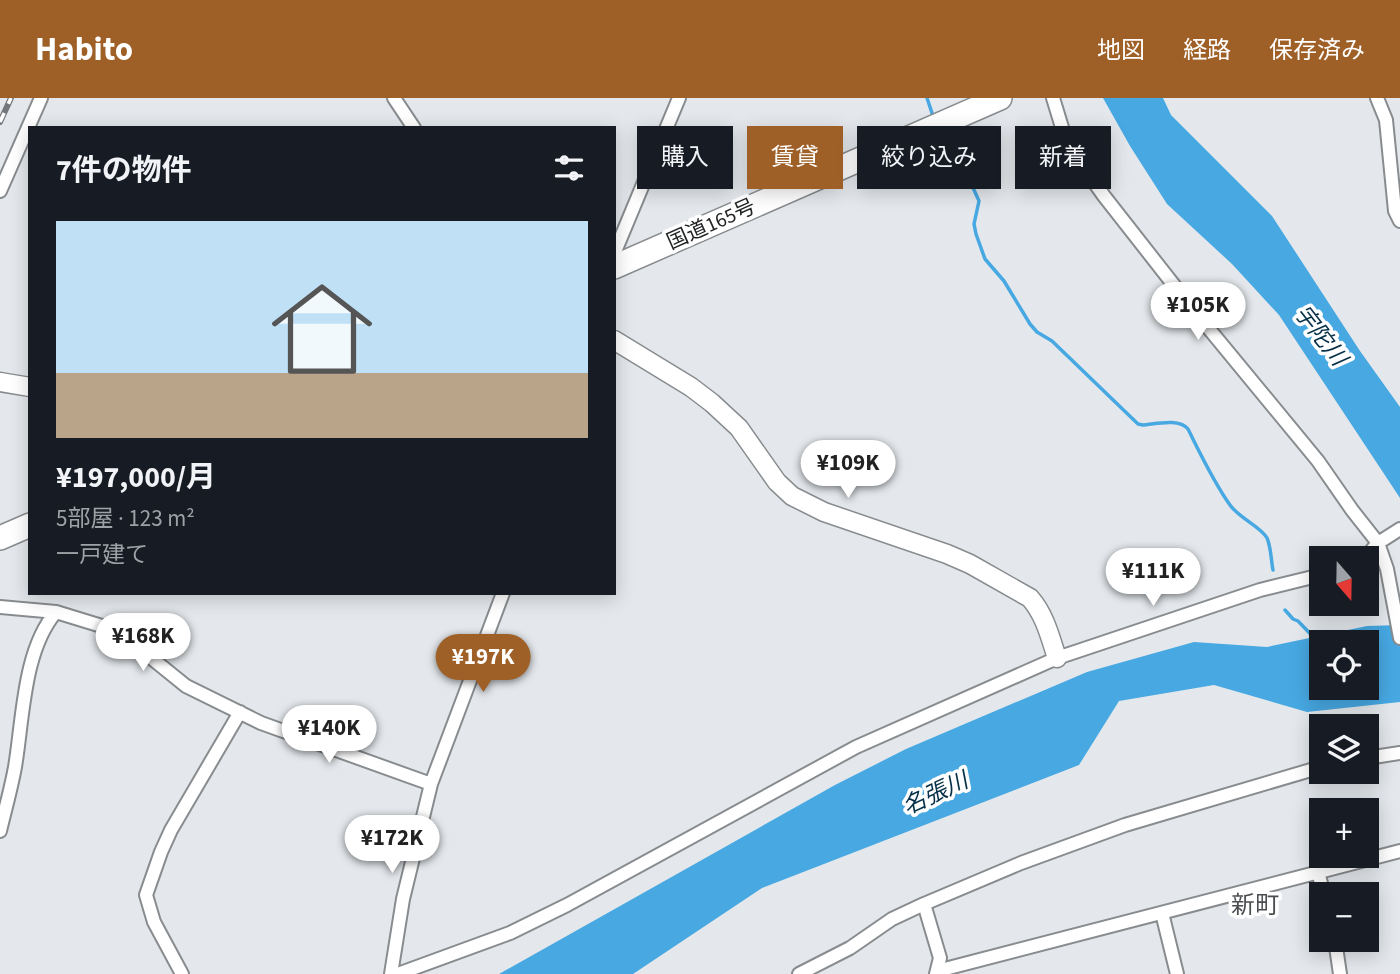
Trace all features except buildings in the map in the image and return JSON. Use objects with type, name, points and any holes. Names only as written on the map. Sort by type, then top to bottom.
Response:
[{"type":"highway","name":"国道165号","points":[[616,266],[1000,98]]},
{"type":"highway","points":[[0,538],[28,526]]},
{"type":"street","points":[[29,126],[41,98]]},
{"type":"street","points":[[394,98],[413,126]]},
{"type":"street","points":[[616,249],[679,98]]},
{"type":"street","points":[[1053,98],[1067,144],[1104,197],[1318,461],[1352,509],[1389,536],[1387,569],[1400,638]]},
{"type":"street","points":[[1377,98],[1386,120],[1395,211],[1400,221]]},
{"type":"street","points":[[0,191],[28,127]]},
{"type":"street","points":[[616,341],[712,403],[739,428],[777,482],[792,496],[824,512],[947,554],[1030,598],[1044,618],[1057,658]]},
{"type":"street","points":[[0,382],[28,387]]},
{"type":"street","points":[[398,974],[510,933],[567,905],[856,747],[1057,658],[1259,590],[1309,578]]},
{"type":"street","points":[[391,974],[403,899],[431,784],[502,595]]},
{"type":"street","points":[[0,607],[56,612],[118,631],[186,687],[261,723],[431,784]]},
{"type":"street","points":[[0,831],[15,769],[26,686],[35,651],[46,624],[56,612]]},
{"type":"street","points":[[182,974],[155,922],[146,895],[171,830],[240,712]]},
{"type":"street","points":[[1379,756],[1400,753]]},
{"type":"street","points":[[799,974],[850,948],[892,919],[1021,863],[1125,825],[1309,771]]},
{"type":"street","points":[[924,904],[940,958],[937,973],[1400,851]]},
{"type":"street","points":[[1318,872],[1321,882]]},
{"type":"street","points":[[1162,913],[1177,974]]},
{"type":"street","points":[[1337,952],[1340,974]]},
{"type":"water","name":"宇陀川","points":[[1103,98],[1163,98],[1171,115],[1272,216],[1400,407],[1400,498],[1279,315],[1232,264],[1167,204]]},
{"type":"water","name":"名張川","points":[[1400,625],[1400,702],[1307,712],[1214,685],[1119,701],[1079,765],[762,888],[633,974],[499,974],[835,785],[906,749],[1087,672],[1194,642],[1267,647],[1309,638],[1309,700],[1379,700],[1379,630],[1348,630],[1367,626]]},
{"type":"waterway","points":[[927,98],[934,119]]},
{"type":"waterway","points":[[974,189],[979,201],[974,224],[985,259],[1004,281],[1030,324],[1052,341],[1138,424],[1173,423],[1188,429],[1230,505],[1267,538],[1273,570]]},
{"type":"waterway","points":[[1285,610],[1309,632]]},
{"type":"railway","points":[[0,122],[11,98]]},
{"type":"district","name":"新町","points":[[1255,905]]}]
